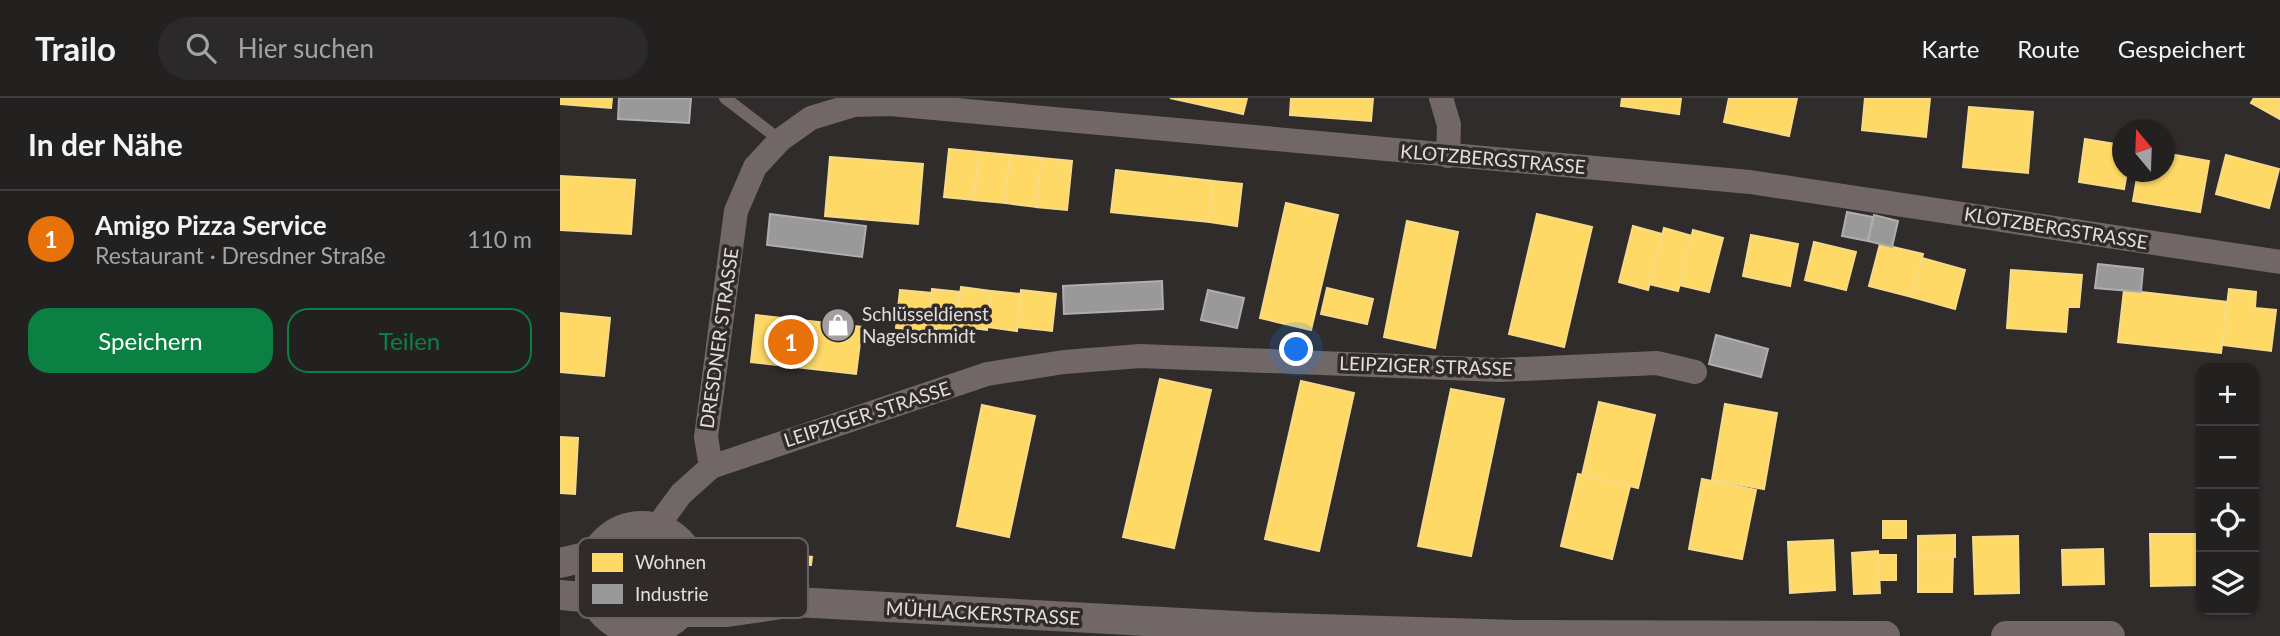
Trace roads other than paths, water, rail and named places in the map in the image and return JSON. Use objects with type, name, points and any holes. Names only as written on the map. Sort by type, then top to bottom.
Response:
[{"type":"street","points":[[1441,98],[1449,125],[1448,156]]},
{"type":"street","name":"KLOTZBERGSTRASSE","points":[[780,140],[811,118],[854,105],[890,104],[1751,182],[2280,262]]},
{"type":"street","name":"DRESDNER STRASSE","points":[[711,467],[706,437],[736,211],[755,167],[780,140]]},
{"type":"street","name":"LEIPZIGER STRASSE","points":[[711,467],[987,374],[1064,362],[1140,356],[1500,370],[1657,363],[1695,372]]},
{"type":"street","points":[[656,528],[681,494],[711,467]]},
{"type":"street","points":[[609,538],[627,528],[641,526],[656,528],[674,538]]},
{"type":"street","points":[[560,563],[578,559]]},
{"type":"street","points":[[560,595],[578,597]]},
{"type":"street","name":"MÜHLACKERSTRASSE","points":[[808,603],[1284,628],[1517,635],[1885,636]]},
{"type":"street","points":[[608,618],[624,632],[654,632],[674,618]]},
{"type":"street","points":[[2006,636],[2110,636]]},
{"type":"lane","points":[[725,98],[780,140]]},
{"type":"place","name":"Schlüsseldienst Nagelschmidt","points":[[838,325]]},
{"type":"place","name":"Amigo Pizza Service","points":[[791,342]]}]
